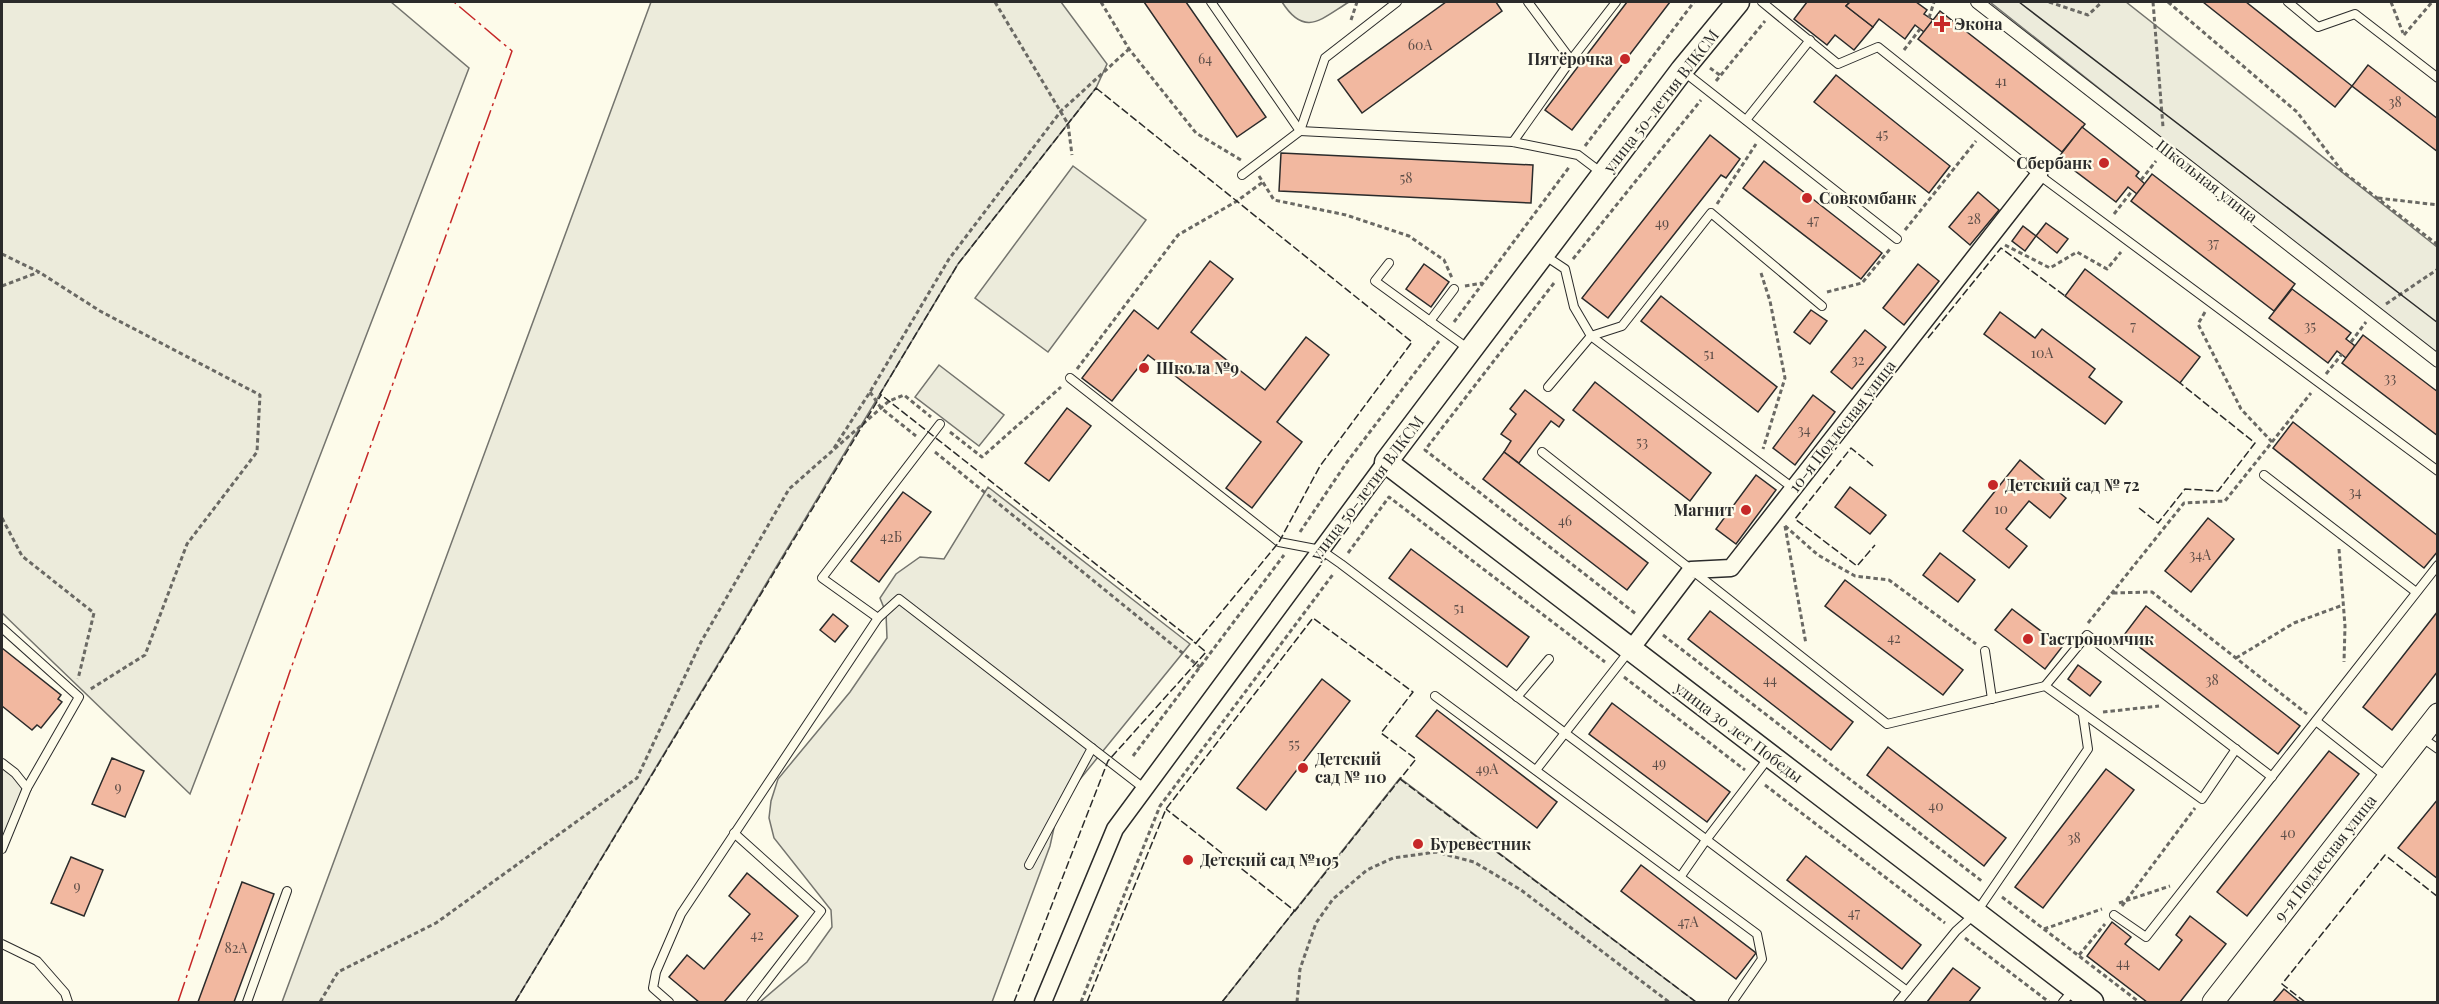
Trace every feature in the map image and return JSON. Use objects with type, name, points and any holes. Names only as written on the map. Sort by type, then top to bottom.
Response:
[{"type":"main road","name":"улица 50-летия ВЛКСМ","points":[[1386,462],[1732,5]]},
{"type":"main road","name":"улица 30 лет Победы","points":[[1386,462],[1976,914],[2069,995],[2092,1002]]},
{"type":"street","name":"Школьная улица","points":[[1977,2],[2438,361]]},
{"type":"street","name":"10-я Подлесная улица","points":[[1691,570],[1731,568],[2038,175]]},
{"type":"street","name":"улица 50-летия ВЛКСМ","points":[[1043,1002],[1115,829],[1386,462]]},
{"type":"street","points":[[1631,649],[1691,570]]},
{"type":"street","name":"9-я Подлесная улица","points":[[2213,1002],[2438,714]]},
{"type":"lane","points":[[1211,2],[1300,131]]},
{"type":"lane","points":[[1242,175],[1300,131],[1325,58],[1397,2]]},
{"type":"lane","points":[[1528,2],[1571,60]]},
{"type":"lane","points":[[1513,142],[1571,60],[1616,2]]},
{"type":"lane","points":[[1762,2],[1838,64],[1878,47],[2038,175],[2438,471]]},
{"type":"lane","points":[[2288,2],[2318,27],[2355,14],[2438,78]]},
{"type":"lane","points":[[1746,120],[1810,40]]},
{"type":"lane","points":[[1682,70],[1898,239]]},
{"type":"lane","points":[[1300,131],[1513,142],[1578,155],[1604,174]]},
{"type":"lane","points":[[1548,387],[1591,336],[1622,326],[1711,213],[1822,306]]},
{"type":"lane","points":[[1543,254],[1565,269],[1574,307],[1591,336],[1793,488]]},
{"type":"lane","points":[[1389,263],[1375,281],[1470,350]]},
{"type":"lane","points":[[1430,321],[1455,289]]},
{"type":"lane","points":[[1070,378],[1279,542],[1321,550],[1341,564],[1907,991]]},
{"type":"lane","points":[[878,618],[822,578],[940,424]]},
{"type":"lane","points":[[1542,452],[1887,724],[2045,686],[2087,635],[2272,777]]},
{"type":"lane","points":[[2264,475],[2416,592]]},
{"type":"lane","points":[[2114,915],[2146,937],[2438,565]]},
{"type":"lane","points":[[669,1002],[653,988],[657,972],[681,914],[878,618],[899,599],[1144,789]]},
{"type":"lane","points":[[2,628],[79,697],[27,788],[2,849]]},
{"type":"lane","points":[[1536,770],[1631,649]]},
{"type":"lane","points":[[1986,651],[1992,699]]},
{"type":"lane","points":[[1517,698],[1549,659]]},
{"type":"lane","points":[[2045,686],[2202,799],[2236,749]]},
{"type":"lane","points":[[1435,696],[1757,934],[1762,959],[1734,1002]]},
{"type":"lane","points":[[1898,1002],[1956,931],[1976,914],[1991,888],[2088,749],[2083,715]]},
{"type":"lane","points":[[2316,721],[2388,778]]},
{"type":"lane","points":[[2421,736],[2438,749]]},
{"type":"lane","points":[[1029,865],[1092,748]]},
{"type":"lane","points":[[1681,876],[1770,756]]},
{"type":"lane","points":[[2,763],[15,772],[27,788]]},
{"type":"lane","points":[[734,833],[821,911],[751,1002]]},
{"type":"lane","points":[[247,1002],[287,891]]},
{"type":"lane","points":[[2,944],[37,961],[65,993],[68,1002]]},
{"type":"path","points":[[995,2],[1068,124],[1072,155]]},
{"type":"path","points":[[1101,2],[1129,49],[1196,133],[1252,167],[1274,200],[1346,215],[1409,236],[1444,261],[1455,289],[1456,304],[1461,310]]},
{"type":"path","points":[[1296,537],[1347,462],[1694,2]]},
{"type":"path","points":[[1929,18],[1934,2]]},
{"type":"path","points":[[2049,2],[2088,15],[2102,2]]},
{"type":"path","points":[[2141,180],[2165,149],[2153,2]]},
{"type":"path","points":[[2169,2],[2297,112],[2342,171],[2438,245]]},
{"type":"path","points":[[2391,2],[2404,36]]},
{"type":"path","points":[[2396,45],[2432,2]]},
{"type":"path","points":[[1721,76],[1773,11]]},
{"type":"path","points":[[1895,61],[1920,29]]},
{"type":"path","points":[[831,452],[870,392],[949,259],[1061,111],[1129,49]]},
{"type":"path","points":[[1811,296],[1862,283],[1984,131]]},
{"type":"path","points":[[1711,213],[1763,133]]},
{"type":"path","points":[[320,1002],[338,972],[436,923],[637,778],[701,642],[789,489],[889,401],[904,396],[982,457],[1070,378],[1178,235],[1237,201],[1263,182]]},
{"type":"path","points":[[2105,225],[2132,191]]},
{"type":"path","points":[[2376,198],[2438,205]]},
{"type":"path","points":[[1990,237],[2050,268],[2077,252],[2107,269],[2129,242]]},
{"type":"path","points":[[1754,249],[1770,301],[1785,378],[1759,462]]},
{"type":"path","points":[[2,254],[39,272],[100,311],[260,395],[257,452],[187,544],[145,655],[79,697],[77,685],[94,613],[22,556],[2,518]]},
{"type":"path","points":[[2351,342],[2374,312],[2438,269]]},
{"type":"path","points":[[2,286],[39,272]]},
{"type":"path","points":[[1455,289],[1482,282]]},
{"type":"path","points":[[2210,302],[2198,324],[2241,409],[2272,442]]},
{"type":"path","points":[[2087,635],[2086,627],[2184,503],[2225,501],[2342,354]]},
{"type":"path","points":[[870,392],[881,408],[918,437]]},
{"type":"path","points":[[927,445],[1201,668]]},
{"type":"path","points":[[1425,450],[2139,1002]]},
{"type":"path","points":[[1081,1002],[1160,806],[1389,497],[2049,1002]]},
{"type":"path","points":[[1781,504],[1809,663]]},
{"type":"path","points":[[1785,526],[1818,555],[1855,576],[1889,580],[1986,651]]},
{"type":"path","points":[[2338,532],[2343,605],[2344,685]]},
{"type":"path","points":[[1133,756],[1290,546]]},
{"type":"path","points":[[2113,593],[2152,592],[2316,721]]},
{"type":"path","points":[[2236,658],[2294,623],[2343,605]]},
{"type":"path","points":[[2083,715],[2176,704]]},
{"type":"path","points":[[2078,956],[2127,900],[2202,799]]},
{"type":"path","points":[[1297,1002],[1300,969],[1316,923],[1333,899],[1367,870],[1393,858],[1436,852],[1474,862],[1521,890],[1669,1002]]},
{"type":"shaded area","points":[[2,2],[391,2],[469,68],[190,794],[2,613]]},
{"type":"shaded area","points":[[651,2],[1061,2],[1107,64],[1096,88],[958,264],[515,1002],[282,1002]]},
{"type":"shaded area","points":[[1282,2],[1349,2],[1322,19],[1306,22],[1298,20]]},
{"type":"shaded area","points":[[1990,2],[2126,2],[2437,247],[2437,356]]},
{"type":"shaded area","points":[[1073,166],[1146,220],[1048,352],[975,298]]},
{"type":"shaded area","points":[[939,365],[1004,415],[979,446],[915,397]]},
{"type":"shaded area","points":[[988,487],[1190,644],[1059,805],[1050,846],[992,1002],[760,1002],[807,962],[832,927],[831,910],[774,838],[769,818],[771,801],[778,779],[850,692],[887,638],[886,613],[880,598],[896,574],[920,557],[944,559]]},
{"type":"shaded area","points":[[2,763],[27,788],[2,851]]},
{"type":"shaded area","name":"Буревестник","points":[[1400,778],[1696,1002],[1222,1002]]},
{"type":"building","points":[[1144,2],[1186,2],[1266,117],[1237,137]]},
{"type":"building","points":[[1446,2],[1496,2],[1502,11],[1362,113],[1338,80]]},
{"type":"building","points":[[1627,2],[1670,2],[1572,130],[1545,110]]},
{"type":"building","points":[[1807,2],[1850,2],[1846,6],[1873,27],[1854,50],[1835,35],[1827,45],[1794,19]]},
{"type":"building","points":[[1850,2],[1916,2],[1927,10],[1924,14],[1933,20],[1924,32],[1915,25],[1905,39],[1879,19],[1873,27],[1846,6]]},
{"type":"building","points":[[2203,2],[2246,2],[2352,86],[2335,107]]},
{"type":"building","points":[[1940,11],[2085,124],[2062,152],[1918,39]]},
{"type":"building","points":[[2368,65],[2438,119],[2438,152],[2352,86]]},
{"type":"building","points":[[1836,75],[1950,166],[1929,193],[1814,102]]},
{"type":"building","points":[[2082,127],[2139,172],[2136,176],[2145,184],[2137,194],[2128,187],[2116,202],[2058,158]]},
{"type":"building","points":[[1710,135],[1740,159],[1726,178],[1721,175],[1608,318],[1582,298]]},
{"type":"building","points":[[1281,153],[1533,165],[1531,203],[1279,191]]},
{"type":"building","points":[[1764,161],[1882,253],[1861,279],[1743,188]]},
{"type":"building","points":[[2152,174],[2295,284],[2274,311],[2131,201]]},
{"type":"building","points":[[1978,192],[1999,210],[1970,245],[1949,227]]},
{"type":"building","points":[[2046,223],[2068,239],[2057,253],[2036,236]]},
{"type":"building","points":[[2023,226],[2036,236],[2025,251],[2012,241]]},
{"type":"building","points":[[1210,261],[1233,279],[1191,332],[1265,390],[1306,337],[1329,355],[1277,422],[1302,442],[1252,508],[1226,488],[1261,442],[1148,355],[1112,401],[1082,378],[1134,310],[1158,329]]},
{"type":"building","points":[[1424,264],[1449,282],[1431,307],[1406,289]]},
{"type":"building","points":[[1918,264],[1939,281],[1904,325],[1883,308]]},
{"type":"building","points":[[2085,269],[2200,357],[2180,383],[2065,296]]},
{"type":"building","points":[[2292,289],[2351,333],[2346,339],[2355,346],[2346,358],[2337,351],[2328,363],[2269,318]]},
{"type":"building","points":[[1661,296],[1777,387],[1758,412],[1641,321]]},
{"type":"building","points":[[1811,310],[1827,321],[1810,344],[1794,332]]},
{"type":"building","points":[[2000,312],[2035,338],[2042,329],[2095,369],[2089,377],[2122,402],[2105,424],[1984,334]]},
{"type":"building","points":[[1865,330],[1886,347],[1852,389],[1831,372]]},
{"type":"building","points":[[2363,335],[2438,392],[2438,436],[2342,363]]},
{"type":"building","points":[[1595,382],[1711,473],[1690,501],[1573,410]]},
{"type":"building","points":[[1525,390],[1564,420],[1559,427],[1551,421],[1519,463],[1504,452],[1511,441],[1501,434],[1516,414],[1510,409]]},
{"type":"building","points":[[1813,395],[1835,412],[1795,465],[1773,448]]},
{"type":"building","points":[[1067,408],[1091,426],[1049,481],[1025,463]]},
{"type":"building","points":[[2293,422],[2438,536],[2438,551],[2424,568],[2273,448]]},
{"type":"building","points":[[1504,452],[1648,563],[1627,590],[1483,479]]},
{"type":"building","points":[[2020,460],[2066,498],[2050,518],[2029,501],[2006,529],[2027,546],[2009,568],[1963,531]]},
{"type":"building","points":[[1756,475],[1776,490],[1736,544],[1716,529]]},
{"type":"building","points":[[1850,487],[1886,515],[1870,534],[1835,507]]},
{"type":"building","points":[[903,492],[931,512],[879,582],[851,561]]},
{"type":"building","points":[[2208,518],[2234,539],[2191,592],[2165,571]]},
{"type":"building","points":[[1411,549],[1529,637],[1507,667],[1389,578]]},
{"type":"building","points":[[1940,553],[1975,580],[1958,602],[1923,575]]},
{"type":"building","points":[[1845,580],[1963,670],[1943,695],[1825,606]]},
{"type":"building","points":[[2146,606],[2300,726],[2278,754],[2124,635]]},
{"type":"building","name":"Гастрономчик","points":[[2012,609],[2062,647],[2045,669],[1995,630]]},
{"type":"building","points":[[1710,611],[1853,722],[1831,750],[1688,639]]},
{"type":"building","points":[[2438,611],[2438,671],[2392,730],[2363,707]]},
{"type":"building","points":[[833,614],[848,626],[835,642],[820,630]]},
{"type":"building","points":[[2,648],[61,695],[58,699],[62,702],[41,728],[37,725],[32,730],[2,706]]},
{"type":"building","points":[[2078,665],[2101,682],[2090,696],[2068,679]]},
{"type":"building","points":[[1322,679],[1350,701],[1266,810],[1237,788]]},
{"type":"building","points":[[1612,703],[1730,792],[1707,822],[1589,734]]},
{"type":"building","points":[[1437,710],[1557,802],[1537,828],[1416,736]]},
{"type":"building","points":[[1888,747],[2006,838],[1984,866],[1867,775]]},
{"type":"building","points":[[2329,751],[2359,774],[2247,916],[2217,892]]},
{"type":"building","points":[[112,758],[144,771],[125,817],[92,804]]},
{"type":"building","points":[[2106,769],[2134,790],[2043,908],[2015,887]]},
{"type":"building","points":[[2438,799],[2438,879],[2398,848]]},
{"type":"building","points":[[1806,856],[1921,945],[1902,969],[1787,880]]},
{"type":"building","points":[[71,857],[103,870],[84,916],[51,903]]},
{"type":"building","points":[[1641,865],[1756,953],[1736,979],[1621,891]]},
{"type":"building","points":[[747,873],[798,916],[724,1002],[699,1002],[669,977],[687,955],[704,969],[750,914],[729,896]]},
{"type":"building","points":[[242,882],[274,894],[234,1002],[198,1002]]},
{"type":"building","points":[[2190,916],[2226,944],[2180,1002],[2147,1002],[2087,956],[2112,922],[2131,937],[2125,944],[2159,970],[2182,940],[2176,935]]},
{"type":"building","points":[[1953,968],[1980,988],[1969,1002],[1927,1002]]},
{"type":"building","points":[[2284,989],[2300,1002],[2273,1002]]},
{"type":"tram line","points":[[2019,2],[2438,323]]},
{"type":"fence","points":[[1096,88],[1412,342],[1320,466],[1279,542],[1196,643],[880,394],[958,264],[1096,88]]},
{"type":"fence","points":[[1928,338],[2001,248],[2065,296]]},
{"type":"fence","points":[[2139,508],[2158,523],[2185,489],[2218,491],[2255,443],[2180,383]]},
{"type":"fence","points":[[515,1002],[881,395]]},
{"type":"fence","points":[[1873,466],[1851,448],[1795,519],[1857,566],[1875,545]]},
{"type":"fence","points":[[1087,1002],[1166,809],[1313,618],[1413,692],[1381,733],[1416,759],[1295,911],[1166,809]]},
{"type":"fence","points":[[1014,1002],[1108,761],[1206,652],[1194,642]]},
{"type":"fence","points":[[1400,779],[1696,1002]]},
{"type":"fence","points":[[2305,1002],[2282,984],[2385,855],[2438,897]]},
{"type":"fence","points":[[1222,1002],[1295,910]]},
{"type":"power","points":[[178,1002],[289,674],[512,51],[454,2]]},
{"type":"place","name":"Экона","points":[[1942,24]]},
{"type":"place","name":"Пятёрочка","points":[[1625,59]]},
{"type":"place","name":"Сбербанк","points":[[2104,163]]},
{"type":"place","name":"Совкомбанк","points":[[1807,198]]},
{"type":"place","name":"Школа №9","points":[[1144,368]]},
{"type":"place","name":"Детский сад № 72","points":[[1993,485]]},
{"type":"place","name":"Магнит","points":[[1746,510]]},
{"type":"place","name":"Гастрономчик","points":[[2028,639]]},
{"type":"place","name":"Детский сад № 110","points":[[1303,768]]},
{"type":"place","name":"Буревестник","points":[[1418,844]]},
{"type":"place","name":"Детский сад №105","points":[[1188,860]]}]
